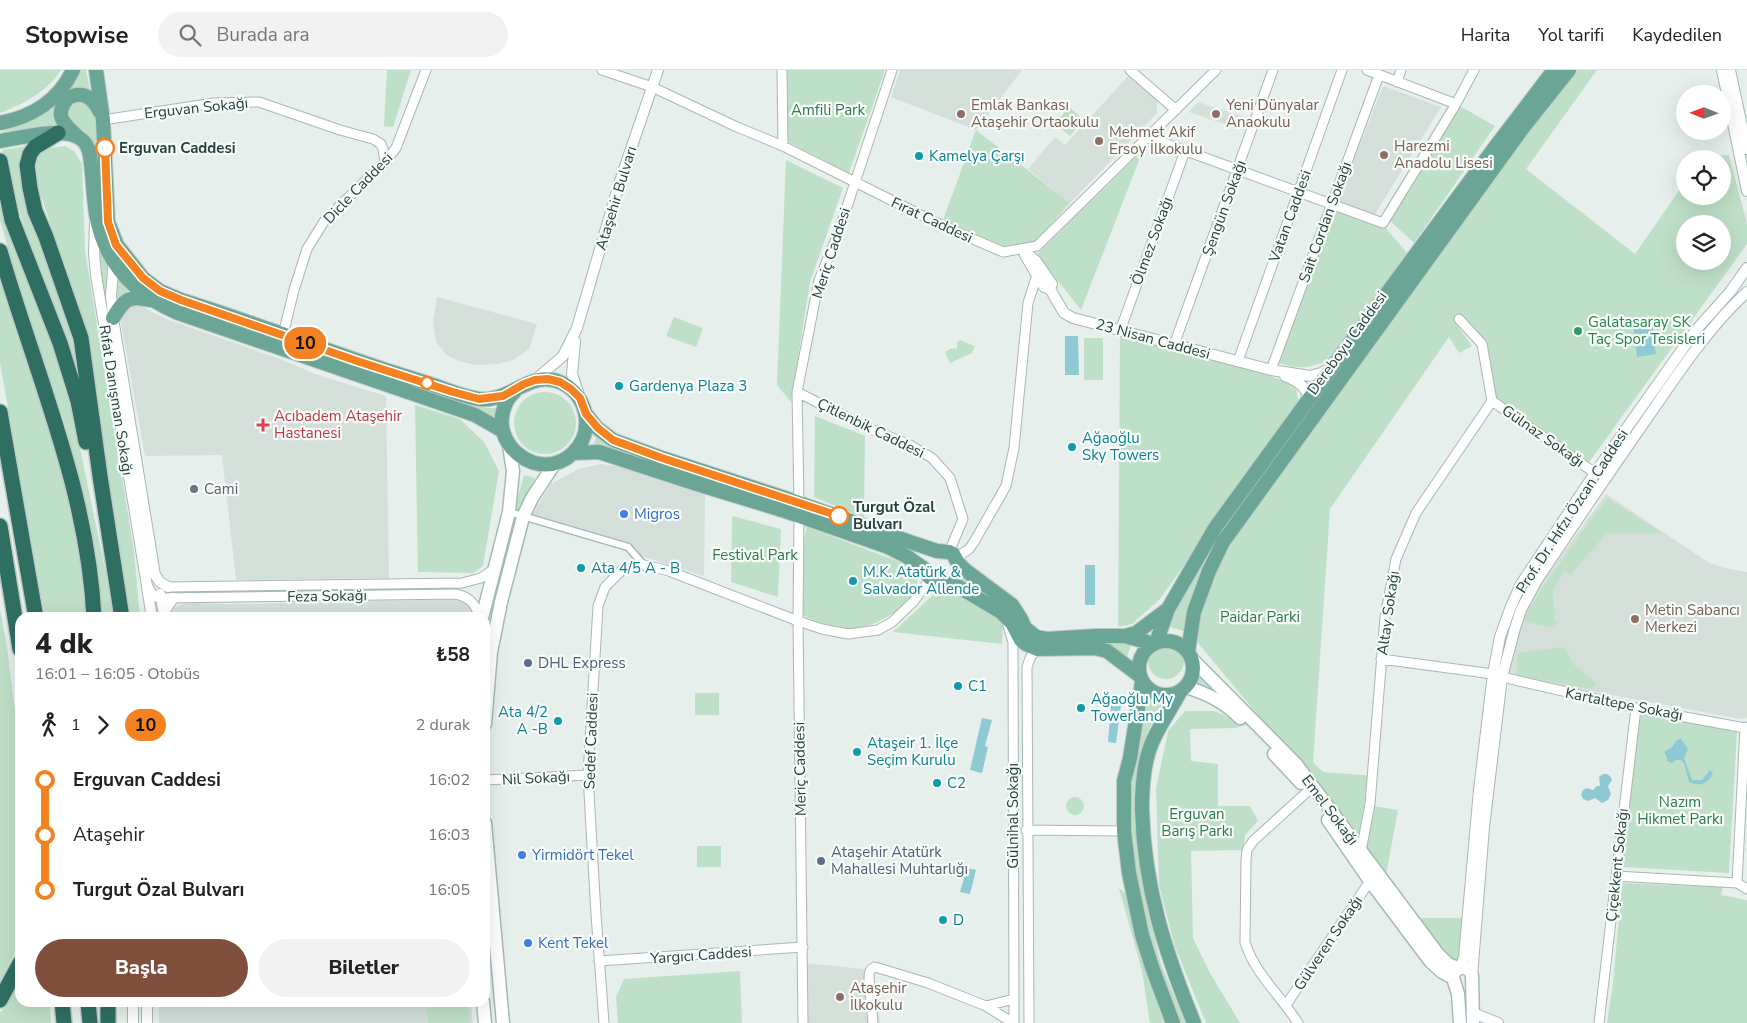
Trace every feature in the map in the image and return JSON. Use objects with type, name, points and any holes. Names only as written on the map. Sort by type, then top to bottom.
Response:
[{"type":"highway","points":[[58,133],[35,146],[30,154],[27,165],[30,188],[36,211],[81,338],[121,612]]},
{"type":"highway","points":[[0,161],[12,220],[60,343],[78,401],[98,503],[118,585]]},
{"type":"highway","points":[[0,250],[66,460],[88,552],[93,612]]},
{"type":"highway","points":[[0,412],[35,612]]},
{"type":"highway","points":[[0,526],[15,618]]},
{"type":"highway","points":[[0,1000],[15,972]]},
{"type":"highway","points":[[62,1007],[64,1023]]},
{"type":"highway","points":[[80,1007],[82,1023]]},
{"type":"highway","points":[[88,1007],[90,1023]]},
{"type":"highway","points":[[108,1007],[108,1023]]},
{"type":"main road","points":[[0,123],[17,120],[34,112],[48,102],[67,82],[73,70]]},
{"type":"main road","points":[[96,70],[102,117],[108,222],[116,245],[143,278],[160,291],[283,335],[479,399],[503,396],[535,380],[548,379],[560,382],[580,398],[586,414],[598,428],[613,440],[799,509],[888,547],[906,556],[933,577],[959,587],[1002,612],[1012,623],[1021,640],[1037,649],[1095,648],[1107,651],[1141,679],[1148,689],[1155,694],[1172,695],[1183,689]]},
{"type":"main road","name":"Dereboyu Caddesi","points":[[1155,644],[1168,609],[1215,528],[1333,366],[1554,70]]},
{"type":"main road","name":"Dereboyu Caddesi","points":[[1190,656],[1194,612],[1222,542],[1522,129],[1569,70]]},
{"type":"main road","points":[[102,117],[96,103],[88,96],[73,96],[64,103],[61,114],[64,124],[88,147],[96,213],[101,235],[114,261],[133,286],[158,305],[178,313],[475,414],[503,431]]},
{"type":"main road","points":[[0,141],[58,133],[81,139]]},
{"type":"main road","points":[[113,318],[120,307],[136,296],[152,300]]},
{"type":"main road","points":[[483,612],[509,512],[513,471],[509,445],[503,431],[502,416],[506,402],[515,390]]},
{"type":"main road","points":[[509,445],[518,455],[529,461],[542,464],[555,463],[573,453],[582,440],[586,427],[586,414]]},
{"type":"main road","points":[[573,453],[599,452],[799,509],[950,556],[1012,605],[1025,628],[1036,637],[1047,639],[1125,636],[1155,644]]},
{"type":"main road","points":[[490,652],[523,517],[532,498],[555,463]]},
{"type":"main road","points":[[933,577],[926,561],[929,556],[950,556]]},
{"type":"main road","points":[[933,577],[949,581],[953,578],[956,573],[950,556]]},
{"type":"main road","points":[[1125,636],[1136,633],[1168,609]]},
{"type":"main road","points":[[1173,1023],[1142,935],[1129,873],[1124,831],[1124,781],[1130,758],[1141,679],[1139,669],[1145,651],[1155,644],[1167,641],[1184,648],[1190,656],[1193,674],[1150,746],[1144,772],[1143,835],[1158,922],[1173,970],[1194,1023]]},
{"type":"main road","name":"Emel Sokağı","points":[[1190,656],[1296,764],[1438,954],[1457,974]]},
{"type":"main road","name":"Emel Sokağı","points":[[1183,689],[1202,692],[1236,714],[1308,791],[1370,881],[1430,961],[1442,972],[1457,974]]},
{"type":"main road","points":[[490,879],[503,1023]]},
{"type":"main road","points":[[1457,974],[1464,986],[1469,984],[1472,977]]},
{"type":"main road","points":[[1457,974],[1460,1023]]},
{"type":"main road","points":[[1472,977],[1473,1018]]},
{"type":"main road","points":[[483,1007],[485,1023]]},
{"type":"street","name":"Dicle Caddesi","points":[[283,335],[294,290],[307,249],[325,220],[385,162],[396,148],[426,70]]},
{"type":"street","name":"Fırat Caddesi","points":[[602,70],[652,88],[783,146],[943,226],[1003,252],[1037,246],[1216,70]]},
{"type":"street","name":"Ataşehir Bulvarı","points":[[535,380],[563,356],[576,328],[619,184],[658,70]]},
{"type":"street","points":[[782,70],[783,146]]},
{"type":"street","name":"Meriç Caddesi","points":[[804,1023],[798,621],[797,392],[819,280],[838,234],[892,70]]},
{"type":"street","points":[[1130,70],[1176,110]]},
{"type":"street","name":"Şengün Sokağı","points":[[1174,345],[1273,70]]},
{"type":"street","name":"Vatan Caddesi","points":[[1238,361],[1342,70]]},
{"type":"street","points":[[1367,70],[1456,104]]},
{"type":"street","points":[[1397,82],[1401,70]]},
{"type":"street","points":[[1148,137],[1383,223],[1456,104],[1474,70]]},
{"type":"street","points":[[1722,70],[1747,191]]},
{"type":"street","points":[[1730,70],[1747,149]]},
{"type":"street","name":"Sait Cordan Sokağı","points":[[1271,370],[1379,75]]},
{"type":"street","name":"Erguvan Sokağı","points":[[102,117],[214,103],[259,102],[340,130],[374,139],[383,149],[385,162]]},
{"type":"street","name":"Ölmez Sokağı","points":[[1120,331],[1184,151]]},
{"type":"street","name":"Rıfat Danışman Sokağı","points":[[96,213],[94,254],[96,276],[157,591],[164,612]]},
{"type":"street","name":"Rıfat Danışman Sokağı","points":[[116,245],[111,295],[113,318],[156,575],[160,582],[150,606],[151,612]]},
{"type":"street","points":[[1022,249],[1036,261],[1052,284],[1050,289],[1044,287],[1022,249]]},
{"type":"street","name":"Prof. Dr. Hıfzı Özcan Caddesi","points":[[1472,977],[1500,637],[1510,609],[1521,584],[1595,472],[1696,330],[1730,292],[1747,268]]},
{"type":"street","points":[[950,556],[969,549],[1006,486],[1014,448],[1028,303],[1037,275]]},
{"type":"street","name":"23 Nisan Caddesi","points":[[1050,289],[1064,313],[1073,318],[1271,370]]},
{"type":"street","name":"Prof. Dr. Hıfzı Özcan Caddesi","points":[[1457,974],[1464,957],[1479,790],[1497,676],[1508,652],[1521,610],[1537,580],[1604,480],[1704,338],[1727,310],[1747,292]]},
{"type":"street","name":"Gülnaz Sokağı","points":[[1459,319],[1482,344],[1492,401],[1595,472]]},
{"type":"street","name":"Ataşehir Bulvarı","points":[[576,328],[572,374],[580,398]]},
{"type":"street","points":[[1271,370],[1310,376],[1321,374],[1333,366]]},
{"type":"street","points":[[1271,370],[1297,381],[1306,388],[1310,398]]},
{"type":"street","name":"Çitlenbik Caddesi","points":[[797,392],[868,428],[910,445],[932,458],[950,478],[963,519],[950,556]]},
{"type":"street","name":"Altay Sokağı","points":[[1361,850],[1370,804],[1385,617],[1396,559],[1416,513],[1492,401]]},
{"type":"street","points":[[1595,472],[1604,480]]},
{"type":"street","points":[[509,512],[628,547],[644,565]]},
{"type":"street","name":"Sedef Caddesi","points":[[604,1023],[588,775],[598,606],[606,587],[622,570],[644,565],[669,570],[798,621],[822,629],[848,634],[878,630],[892,622],[905,610],[933,577]]},
{"type":"street","name":"Feza Sokağı","points":[[157,591],[462,582],[481,578],[494,569]]},
{"type":"street","name":"Feza Sokağı","points":[[157,591],[173,598],[456,594],[464,596],[476,606],[478,612]]},
{"type":"street","points":[[166,612],[173,598]]},
{"type":"street","name":"Gülnihal Sokağı","points":[[1002,612],[1013,642],[1014,1023]]},
{"type":"street","name":"Gülnihal Sokağı","points":[[1029,1023],[1026,668],[1037,649]]},
{"type":"street","name":"Kartaltepe Sokağı","points":[[1382,659],[1497,676],[1636,708],[1746,727]]},
{"type":"street","name":"Çiçekkent Sokağı","points":[[1599,1023],[1636,708]]},
{"type":"street","points":[[1737,883],[1746,727]]},
{"type":"street","name":"Nil Sokağı","points":[[490,780],[588,775]]},
{"type":"street","points":[[1298,1023],[1263,977],[1248,953],[1245,942],[1246,860],[1247,850],[1252,841],[1308,791]]},
{"type":"street","points":[[1026,830],[1124,831]]},
{"type":"street","points":[[1616,876],[1737,883],[1747,889]]},
{"type":"street","name":"Gülveren Sokağı","points":[[1286,1005],[1370,881]]},
{"type":"street","name":"Yargıcı Caddesi","points":[[599,961],[803,947]]},
{"type":"street","points":[[873,1023],[869,972],[875,967],[928,984],[986,1006],[1014,1023]]},
{"type":"street","points":[[986,1006],[1014,999]]},
{"type":"street","points":[[133,1007],[133,1023]]},
{"type":"street","points":[[147,1007],[147,1023]]},
{"type":"street","points":[[1473,1018],[1498,1023]]},
{"type":"shaded area","name":"Emlak Bankası Ataşehir Ortaokulu","points":[[900,70],[1022,70],[976,130],[891,97]]},
{"type":"shaded area","name":"Mehmet Akif Ersoy İlkokulu","points":[[1129,75],[1157,100],[1157,113],[1070,203],[1028,169],[1055,137],[1065,145]]},
{"type":"shaded area","name":"Harezmi Anadolu Lisesi","points":[[1383,86],[1441,107],[1375,214],[1337,203]]},
{"type":"shaded area","name":"Yeni Dünyalar Anaokulu","points":[[1198,102],[1244,117],[1240,129],[1189,112]]},
{"type":"shaded area","points":[[437,297],[537,324],[529,349],[513,360],[498,364],[476,365],[459,361],[446,355],[436,341],[433,323]]},
{"type":"shaded area","name":"Acıbadem Ataşehir Hastanesi","points":[[137,304],[166,319],[280,359],[318,375],[386,396],[389,578],[236,580],[222,455],[145,456],[120,317],[123,310]]},
{"type":"shaded area","name":"Migros","points":[[601,464],[621,467],[705,493],[704,576],[529,520],[551,484],[578,469]]},
{"type":"shaded area","name":"Metin Sabancı Merkezi","points":[[1606,494],[1708,562],[1724,568],[1747,572],[1747,718],[1741,719],[1509,676],[1514,644],[1533,594]]},
{"type":"shaded area","points":[[464,599],[474,606],[472,612],[170,612],[169,609],[186,603],[242,604]]},
{"type":"shaded area","name":"Ataşehir İlkokulu","points":[[804,963],[873,970],[880,1023],[805,1023]]},
{"type":"shaded area","points":[[159,1007],[471,1007],[473,1023],[159,1023]]},
{"type":"green space","points":[[0,70],[61,70],[56,78],[42,91],[17,106],[0,113]]},
{"type":"green space","points":[[77,70],[86,70],[90,90],[81,89],[71,92],[60,127],[0,132],[38,116]]},
{"type":"green space","points":[[387,70],[411,70],[393,127],[384,126]]},
{"type":"green space","name":"Amfili Park","points":[[787,70],[885,70],[849,173],[787,141]]},
{"type":"green space","name":"Paidar Parki","points":[[1577,70],[1597,70],[1526,169],[1635,254],[1676,195],[1676,205],[1731,205],[1731,163],[1747,224],[1747,244],[1731,266],[1731,215],[1676,215],[1676,270],[1728,270],[1587,465],[1496,402],[1485,344],[1461,319],[1457,325],[1472,346],[1459,353],[1449,337],[1330,509],[1313,762],[1323,772],[1375,776],[1373,806],[1398,810],[1386,875],[1306,773],[1198,643],[1196,611],[1209,571],[1510,157]]},
{"type":"green space","points":[[85,99],[99,119],[99,157],[95,147],[69,117],[67,112],[74,103]]},
{"type":"green space","points":[[1456,104],[1495,126],[1414,243],[1389,220]]},
{"type":"green space","points":[[1069,107],[1083,119],[1070,136],[1055,124]]},
{"type":"green space","points":[[976,130],[1070,203],[1034,243],[1001,247],[943,220]]},
{"type":"green space","points":[[27,146],[22,151],[19,159],[20,179],[26,206],[75,336],[80,385],[29,239],[2,150]]},
{"type":"green space","points":[[65,146],[74,151],[82,164],[85,251],[134,551],[140,612],[130,612],[104,468],[87,334],[33,171],[40,154],[52,148]]},
{"type":"green space","points":[[1143,150],[1081,310],[1037,254]]},
{"type":"green space","points":[[786,160],[843,188],[810,282],[791,402],[777,385]]},
{"type":"green space","points":[[1490,162],[1219,541],[1184,631],[1163,625],[1193,569]]},
{"type":"green space","points":[[0,186],[56,346],[81,453],[114,612],[102,612],[96,559],[66,427],[21,293],[0,220]]},
{"type":"green space","points":[[1332,205],[1385,227],[1407,253],[1329,361],[1303,367],[1276,362]]},
{"type":"green space","points":[[98,246],[110,267],[104,301]]},
{"type":"green space","points":[[0,274],[61,460],[78,537],[86,612],[44,612],[0,363]]},
{"type":"green space","points":[[118,280],[128,291],[114,300],[117,282]]},
{"type":"green space","points":[[674,317],[703,328],[696,347],[666,336]]},
{"type":"green space","points":[[1120,337],[1228,362],[1287,382],[1296,389],[1299,403],[1160,599],[1132,624],[1118,627]]},
{"type":"green space","points":[[1084,338],[1103,338],[1103,380],[1084,380]]},
{"type":"green space","points":[[960,340],[975,346],[972,353],[950,363],[945,352],[957,348],[957,342]]},
{"type":"green space","points":[[545,392],[557,395],[567,401],[573,411],[576,423],[573,435],[567,445],[557,451],[545,454],[533,451],[523,445],[517,435],[514,423],[517,411],[523,401],[533,395]]},
{"type":"green space","points":[[463,401],[488,408],[503,408],[498,425],[485,413]]},
{"type":"green space","points":[[415,405],[460,419],[484,442],[499,471],[483,566],[473,573],[418,572]]},
{"type":"green space","points":[[815,416],[865,436],[864,518],[814,497]]},
{"type":"green space","points":[[597,436],[785,503],[592,448]]},
{"type":"green space","points":[[524,475],[535,478],[520,511],[515,509]]},
{"type":"green space","points":[[1607,498],[1662,533],[1607,533],[1570,575],[1564,570],[1553,591],[1555,622],[1560,622],[1552,628],[1526,622],[1528,612],[1545,584]]},
{"type":"green space","name":"Festival Park","points":[[732,516],[781,529],[778,597],[731,582]]},
{"type":"green space","points":[[807,527],[908,565],[918,571],[916,586],[912,595],[888,617],[857,628],[836,627],[802,615],[803,542]]},
{"type":"green space","points":[[962,576],[1007,605],[1027,636],[1035,641],[1133,640],[1126,659],[1108,647],[1094,644],[1038,644],[1025,636],[1004,606],[960,579]]},
{"type":"green space","points":[[944,589],[959,591],[1003,622],[1002,644],[893,632],[933,595]]},
{"type":"green space","points":[[0,609],[15,713],[15,951],[0,982]]},
{"type":"green space","points":[[1166,643],[1179,648],[1184,661],[1179,674],[1166,679],[1153,674],[1148,661],[1153,648]]},
{"type":"green space","points":[[1563,647],[1573,664],[1596,683],[1591,689],[1516,675],[1518,653]]},
{"type":"green space","points":[[1200,663],[1225,700],[1193,682]]},
{"type":"green space","points":[[695,693],[719,693],[719,715],[695,715]]},
{"type":"green space","points":[[1141,693],[1152,698],[1164,700],[1148,731],[1140,755],[1136,790],[1141,865],[1148,911],[1161,964],[1186,1023],[1179,1023],[1147,939],[1136,877],[1131,833],[1131,764]]},
{"type":"green space","name":"Erguvan Barış Parkı","points":[[1185,711],[1214,711],[1247,725],[1235,728],[1190,729],[1191,761],[1218,764],[1218,806],[1250,806],[1258,821],[1245,835],[1243,850],[1191,851],[1193,938],[1210,973],[1240,1023],[1206,1023],[1175,947],[1159,885],[1156,789],[1168,731]]},
{"type":"green space","name":"Nazım Hikmet Parkı","points":[[1637,714],[1737,731],[1729,873],[1622,867]]},
{"type":"green space","points":[[1075,797],[1081,800],[1084,806],[1081,812],[1075,815],[1069,812],[1066,806],[1069,800]]},
{"type":"green space","points":[[697,846],[721,846],[721,867],[697,867]]},
{"type":"green space","points":[[1622,883],[1723,887],[1721,895],[1747,900],[1747,1023],[1607,1023],[1613,983]]},
{"type":"green space","points":[[1119,888],[1125,893],[1148,974],[1167,1023],[1150,1023],[1142,971]]},
{"type":"green space","points":[[1419,918],[1464,918],[1462,964],[1450,965]]},
{"type":"green space","points":[[740,971],[742,1023],[618,1023],[616,997],[624,979]]},
{"type":"green space","points":[[15,990],[15,1007],[50,1007],[51,1023],[0,1023],[0,1013]]},
{"type":"green space","points":[[427,1007],[468,1007],[470,1023],[428,1023]]},
{"type":"water","points":[[1652,322],[1656,354],[1637,357],[1633,325]]},
{"type":"water","points":[[1065,336],[1078,336],[1079,375],[1065,375]]},
{"type":"water","points":[[1085,565],[1095,565],[1095,605],[1085,605]]},
{"type":"water","points":[[1111,705],[1121,705],[1116,743],[1108,742]]},
{"type":"water","points":[[982,718],[992,720],[985,746],[988,747],[982,773],[970,770]]},
{"type":"water","points":[[1681,739],[1688,749],[1684,758],[1692,780],[1702,780],[1710,770],[1713,773],[1709,780],[1703,784],[1689,782],[1684,763],[1681,760],[1676,760],[1672,763],[1667,761],[1664,752],[1672,747],[1677,740]]},
{"type":"water","points":[[1607,774],[1612,780],[1608,786],[1611,794],[1608,800],[1602,803],[1595,798],[1588,801],[1583,799],[1581,795],[1583,790],[1587,788],[1593,790],[1600,786],[1599,777]]},
{"type":"water","points":[[967,868],[976,870],[970,894],[960,892]]},
{"type":"bus line","name":"10","points":[[105,148],[108,222],[116,245],[143,278],[160,291],[357,361],[479,399],[503,396],[535,380],[548,379],[560,382],[580,398],[586,414],[598,428],[613,440],[839,516]]},
{"type":"place","name":"Emlak Bankası Ataşehir Ortaokulu","points":[[961,114]]},
{"type":"place","name":"Yeni Dünyalar Anaokulu","points":[[1216,114]]},
{"type":"place","name":"Mehmet Akif Ersoy İlkokulu","points":[[1099,141]]},
{"type":"place","name":"Erguvan Caddesi","points":[[105,148]]},
{"type":"place","name":"Harezmi Anadolu Lisesi","points":[[1384,155]]},
{"type":"place","name":"Kamelya Çarşı","points":[[919,156]]},
{"type":"place","name":"Galatasaray SK Taç Spor Tesisleri","points":[[1578,331]]},
{"type":"place","name":"Gardenya Plaza 3","points":[[619,386]]},
{"type":"place","name":"Acıbadem Ataşehir Hastanesi","points":[[263,425]]},
{"type":"place","name":"Ağaoğlu Sky Towers","points":[[1072,447]]},
{"type":"place","name":"Cami","points":[[194,489]]},
{"type":"place","name":"Migros","points":[[624,514]]},
{"type":"place","name":"Turgut Özal Bulvarı","points":[[839,516]]},
{"type":"place","name":"Ata 4/5 A - B","points":[[581,568]]},
{"type":"place","name":"M.K. Atatürk & Salvador Allende","points":[[853,581]]},
{"type":"place","name":"Metin Sabancı Merkezi","points":[[1635,619]]},
{"type":"place","name":"DHL Express","points":[[528,663]]},
{"type":"place","name":"C1","points":[[958,686]]},
{"type":"place","name":"Ağaoğlu My Towerland","points":[[1081,708]]},
{"type":"place","name":"Ata 4/2 A -B","points":[[558,721]]},
{"type":"place","name":"Ataşeir 1. İlçe Seçim Kurulu","points":[[857,752]]},
{"type":"place","name":"C2","points":[[937,783]]},
{"type":"place","name":"Yirmidört Tekel","points":[[522,855]]},
{"type":"place","name":"Ataşehir Atatürk Mahallesi Muhtarlığı","points":[[821,861]]},
{"type":"place","name":"D","points":[[943,920]]},
{"type":"place","name":"Kent Tekel","points":[[528,943]]},
{"type":"place","name":"Ataşehir İlkokulu","points":[[840,997]]}]
